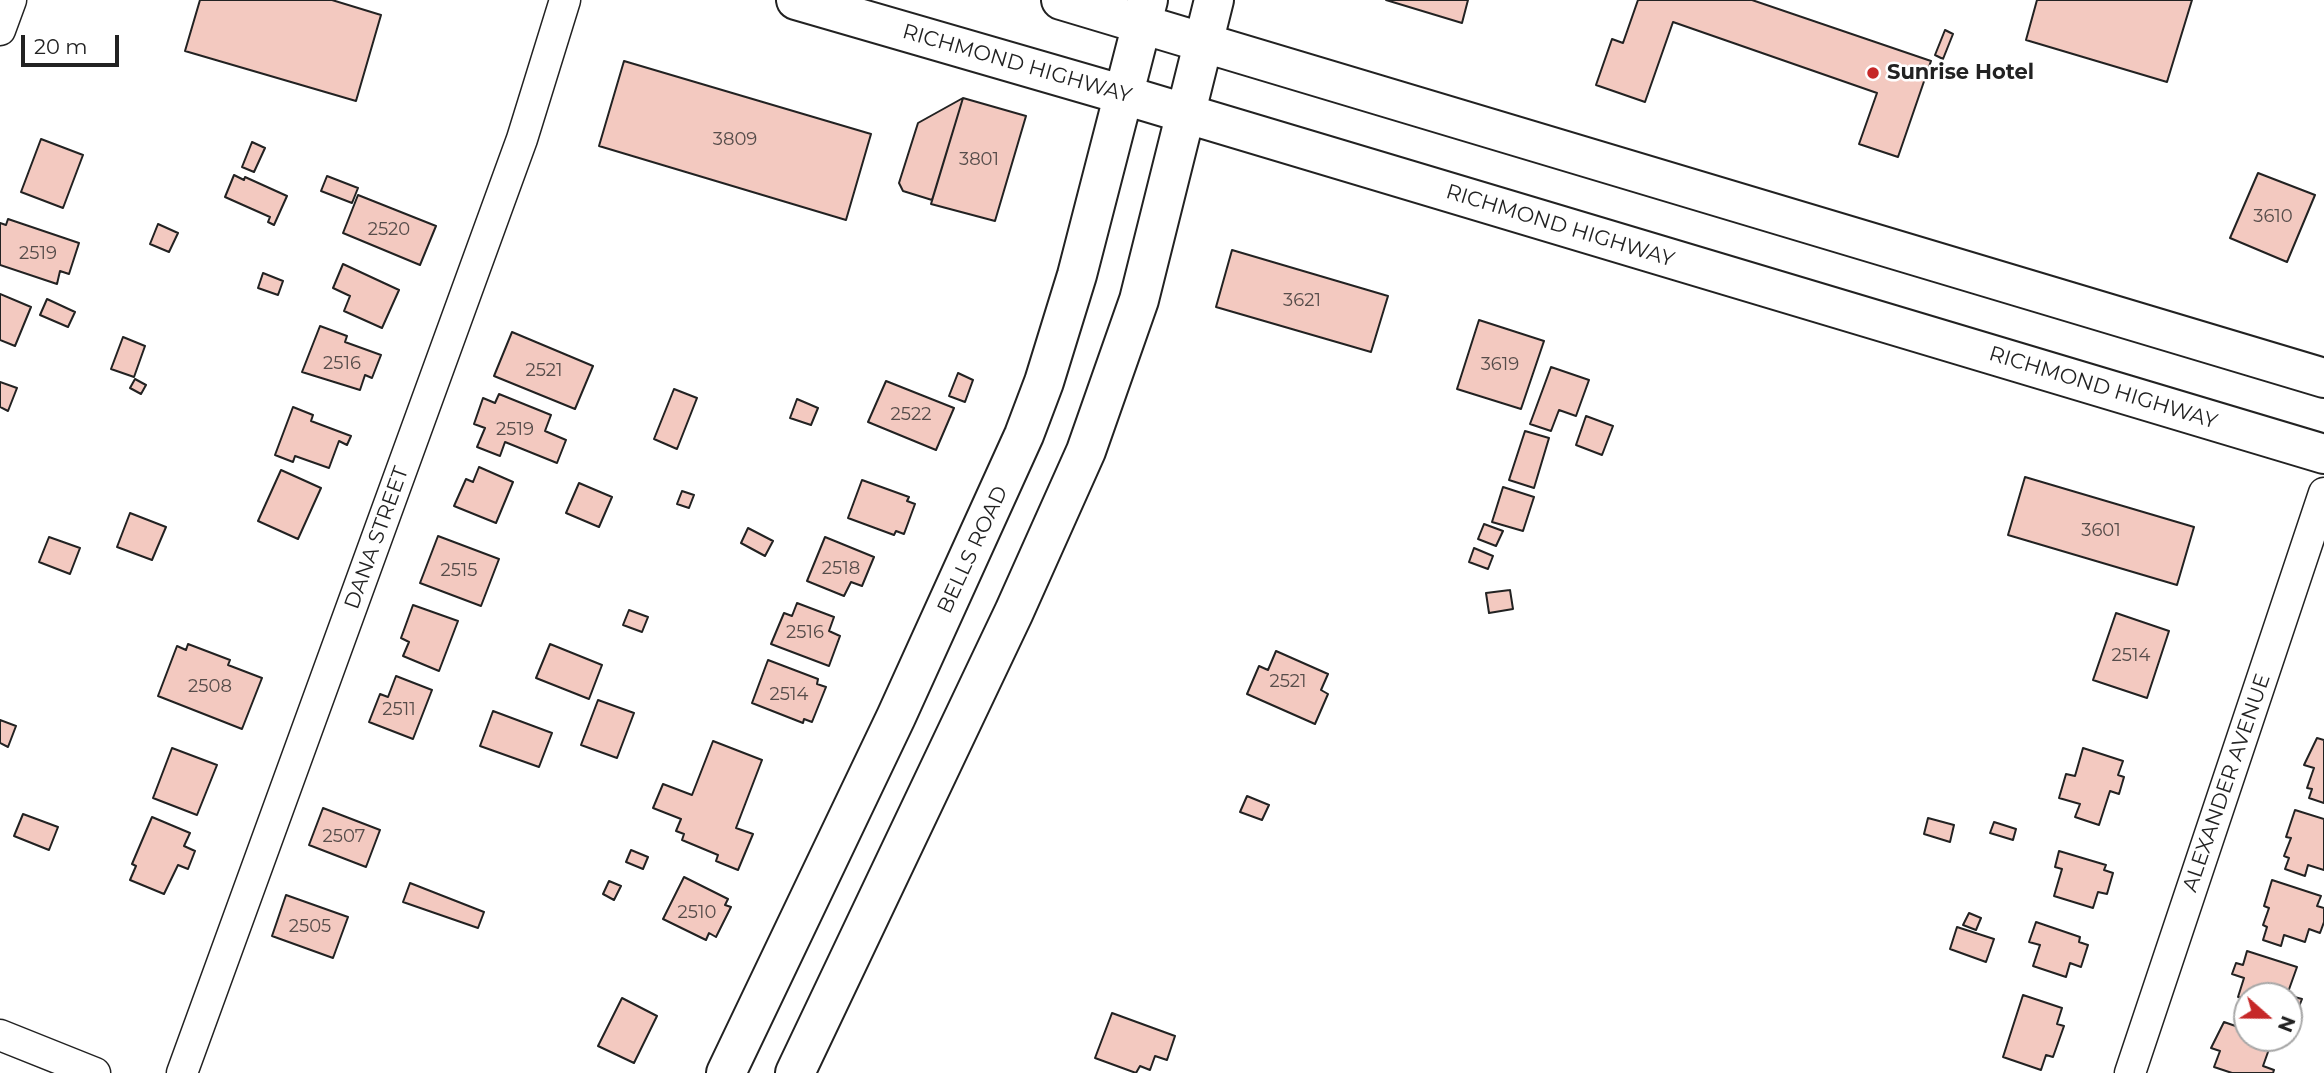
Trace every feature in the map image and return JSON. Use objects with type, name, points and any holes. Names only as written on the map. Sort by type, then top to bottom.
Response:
[{"type":"main road","name":"RICHMOND HIGHWAY","points":[[796,0],[1124,95],[2324,454]]},
{"type":"main road","points":[[1061,0],[1145,12],[1204,42],[2324,378]]},
{"type":"main road","points":[[794,1073],[1029,578],[1086,451],[1139,300],[1214,0]]},
{"type":"main road","name":"BELLS ROAD","points":[[726,1073],[896,716],[1019,447],[1063,322],[1145,12]]},
{"type":"street","points":[[0,30],[11,0]]},
{"type":"street","name":"DANA STREET","points":[[182,1073],[522,139],[565,0]]},
{"type":"street","name":"ALEXANDER AVENUE","points":[[2130,1073],[2324,493]]},
{"type":"street","points":[[0,1035],[95,1073]]},
{"type":"building","points":[[200,0],[332,0],[381,15],[356,101],[185,51]]},
{"type":"building","points":[[1386,0],[1468,0],[1462,23]]},
{"type":"building","name":"Sunrise Hotel","points":[[1638,0],[1752,0],[1931,61],[1898,157],[1859,144],[1877,93],[1673,22],[1645,102],[1596,85],[1612,39],[1623,43]]},
{"type":"building","points":[[2037,0],[2192,0],[2167,82],[2026,40]]},
{"type":"building","points":[[1945,30],[1953,34],[1943,59],[1935,55]]},
{"type":"building","points":[[624,61],[871,134],[846,220],[599,146]]},
{"type":"building","points":[[963,98],[1026,116],[995,221],[931,204]]},
{"type":"building","points":[[963,98],[932,200],[903,191],[899,183],[918,123]]},
{"type":"building","points":[[41,139],[83,155],[63,208],[21,192]]},
{"type":"building","points":[[252,142],[265,148],[254,172],[242,167]]},
{"type":"building","points":[[2258,173],[2315,195],[2287,262],[2230,238]]},
{"type":"building","points":[[234,175],[244,180],[245,177],[287,196],[274,225],[268,222],[270,217],[225,197]]},
{"type":"building","points":[[327,176],[358,188],[352,203],[321,191]]},
{"type":"building","points":[[358,195],[436,226],[420,265],[343,233]]},
{"type":"building","points":[[8,219],[79,243],[69,274],[60,271],[57,284],[0,265],[0,223],[6,225]]},
{"type":"building","points":[[158,224],[178,233],[169,252],[150,244]]},
{"type":"building","points":[[1232,250],[1388,296],[1371,352],[1216,307]]},
{"type":"building","points":[[343,264],[399,290],[382,328],[344,311],[350,296],[333,288]]},
{"type":"building","points":[[263,273],[283,281],[278,295],[258,288]]},
{"type":"building","points":[[0,294],[31,307],[15,346],[0,340]]},
{"type":"building","points":[[47,299],[75,312],[68,327],[40,315]]},
{"type":"building","points":[[1479,320],[1544,341],[1521,409],[1457,389]]},
{"type":"building","points":[[320,326],[347,336],[345,342],[381,355],[372,378],[365,375],[360,390],[302,372]]},
{"type":"building","points":[[512,332],[593,366],[575,409],[494,376]]},
{"type":"building","points":[[123,337],[145,346],[134,377],[111,369]]},
{"type":"building","points":[[1551,367],[1589,380],[1576,416],[1559,410],[1551,431],[1530,424]]},
{"type":"building","points":[[958,373],[973,380],[965,402],[949,396]]},
{"type":"building","points":[[135,379],[146,385],[141,394],[130,388]]},
{"type":"building","points":[[886,381],[954,408],[936,450],[868,422]]},
{"type":"building","points":[[0,382],[17,388],[8,411],[0,407]]},
{"type":"building","points":[[674,389],[697,398],[677,449],[654,439]]},
{"type":"building","points":[[499,394],[551,415],[545,431],[566,440],[557,463],[505,442],[500,456],[477,447],[485,428],[474,424],[483,398],[495,403]]},
{"type":"building","points":[[797,399],[818,408],[811,425],[790,418]]},
{"type":"building","points":[[293,407],[313,415],[311,421],[351,436],[347,445],[339,441],[329,468],[295,456],[293,462],[275,455]]},
{"type":"building","points":[[1586,416],[1613,426],[1602,455],[1576,445]]},
{"type":"building","points":[[1525,431],[1549,438],[1534,488],[1509,480]]},
{"type":"building","points":[[479,467],[513,482],[496,523],[454,506],[466,479],[473,482]]},
{"type":"building","points":[[281,470],[321,488],[298,539],[258,521]]},
{"type":"building","points":[[2025,477],[2194,527],[2177,585],[2008,535]]},
{"type":"building","points":[[862,480],[909,497],[907,501],[915,504],[904,534],[896,531],[894,535],[848,518]]},
{"type":"building","points":[[579,483],[612,497],[599,527],[566,513]]},
{"type":"building","points":[[1503,487],[1534,497],[1523,531],[1492,522]]},
{"type":"building","points":[[682,491],[694,495],[689,508],[677,504]]},
{"type":"building","points":[[130,513],[166,527],[152,560],[117,547]]},
{"type":"building","points":[[1484,524],[1503,531],[1496,546],[1478,539]]},
{"type":"building","points":[[748,528],[773,541],[765,556],[741,543]]},
{"type":"building","points":[[438,536],[499,559],[481,606],[420,583]]},
{"type":"building","points":[[49,537],[80,548],[70,574],[39,562]]},
{"type":"building","points":[[825,537],[874,557],[862,586],[851,582],[844,596],[807,581]]},
{"type":"building","points":[[1474,548],[1493,556],[1488,569],[1469,562]]},
{"type":"building","points":[[1510,590],[1513,609],[1489,613],[1486,593]]},
{"type":"building","points":[[797,603],[834,617],[829,631],[840,636],[829,666],[771,644],[784,613],[792,616]]},
{"type":"building","points":[[413,605],[458,621],[439,671],[403,656],[409,642],[401,638]]},
{"type":"building","points":[[629,610],[648,617],[642,632],[623,625]]},
{"type":"building","points":[[2116,613],[2169,631],[2147,698],[2093,680]]},
{"type":"building","points":[[188,644],[230,660],[228,665],[262,678],[242,729],[158,696],[177,646],[186,650]]},
{"type":"building","points":[[550,644],[602,665],[589,699],[536,678]]},
{"type":"building","points":[[1276,651],[1328,674],[1321,690],[1328,694],[1315,724],[1247,694],[1259,666],[1268,670]]},
{"type":"building","points":[[768,660],[818,679],[817,684],[826,687],[812,722],[804,719],[803,723],[752,703]]},
{"type":"building","points":[[396,676],[432,690],[413,739],[369,722],[380,694],[388,697]]},
{"type":"building","points":[[598,700],[634,713],[617,758],[581,745]]},
{"type":"building","points":[[493,711],[552,733],[539,767],[480,746]]},
{"type":"building","points":[[0,720],[16,726],[8,747],[0,743]]},
{"type":"building","points":[[2317,738],[2324,740],[2324,803],[2309,798],[2312,789],[2307,788],[2314,768],[2304,765]]},
{"type":"building","points":[[713,741],[762,760],[736,828],[753,834],[738,870],[716,861],[718,855],[682,840],[684,834],[676,831],[681,819],[653,808],[663,784],[692,795]]},
{"type":"building","points":[[172,748],[217,765],[197,815],[153,798]]},
{"type":"building","points":[[2083,748],[2123,761],[2118,775],[2124,777],[2119,794],[2110,791],[2099,825],[2075,817],[2080,804],[2059,798],[2066,774],[2075,776]]},
{"type":"building","points":[[1247,796],[1269,805],[1262,820],[1240,812]]},
{"type":"building","points":[[323,808],[380,830],[366,867],[309,845]]},
{"type":"building","points":[[2295,810],[2324,819],[2324,870],[2308,865],[2305,876],[2285,869],[2289,858],[2284,856],[2291,838],[2286,837]]},
{"type":"building","points":[[23,814],[58,827],[49,850],[14,836]]},
{"type":"building","points":[[152,817],[190,833],[184,846],[195,851],[188,869],[178,865],[164,894],[130,880],[136,866],[132,864]]},
{"type":"building","points":[[1928,818],[1954,825],[1950,842],[1924,834]]},
{"type":"building","points":[[1994,822],[2016,829],[2013,840],[1990,833]]},
{"type":"building","points":[[631,850],[648,857],[643,869],[626,862]]},
{"type":"building","points":[[2059,851],[2106,865],[2104,870],[2113,873],[2107,894],[2098,892],[2093,908],[2054,896],[2062,869],[2055,867]]},
{"type":"building","points":[[684,877],[728,899],[725,905],[731,907],[716,937],[709,933],[706,940],[663,919]]},
{"type":"building","points":[[2272,880],[2321,896],[2317,906],[2324,908],[2324,922],[2320,933],[2309,929],[2305,942],[2284,935],[2281,946],[2263,940],[2267,927],[2263,925],[2269,908],[2264,906]]},
{"type":"building","points":[[609,881],[621,886],[614,900],[603,894]]},
{"type":"building","points":[[410,883],[484,912],[478,928],[403,902]]},
{"type":"building","points":[[286,895],[348,917],[333,958],[272,936]]},
{"type":"building","points":[[1969,913],[1981,918],[1976,930],[1963,925]]},
{"type":"building","points":[[2036,922],[2080,937],[2079,942],[2088,945],[2081,967],[2070,963],[2066,977],[2033,966],[2040,945],[2029,942]]},
{"type":"building","points":[[1957,927],[1994,939],[1986,962],[1950,949]]},
{"type":"building","points":[[2247,951],[2297,967],[2292,982],[2243,982],[2244,978],[2232,974],[2236,963],[2243,965]]},
{"type":"building","points":[[2023,995],[2062,1008],[2057,1024],[2064,1026],[2053,1057],[2046,1055],[2041,1070],[2003,1057]]},
{"type":"building","points":[[622,998],[657,1016],[634,1063],[598,1046]]},
{"type":"building","points":[[1112,1013],[1175,1036],[1167,1060],[1155,1056],[1150,1070],[1140,1066],[1136,1073],[1095,1058]]},
{"type":"building","points":[[2224,1022],[2233,1025],[2233,1052],[2268,1052],[2263,1066],[2274,1070],[2273,1073],[2232,1073],[2214,1067],[2220,1051],[2211,1048]]},
{"type":"place","name":"Sunrise Hotel","points":[[1873,73]]}]
